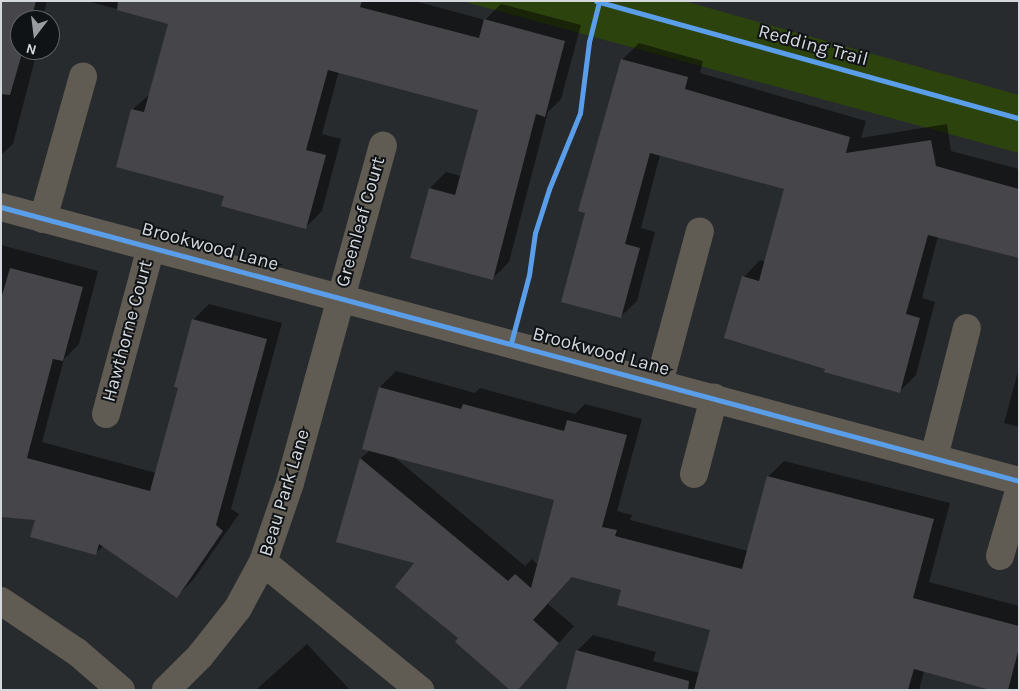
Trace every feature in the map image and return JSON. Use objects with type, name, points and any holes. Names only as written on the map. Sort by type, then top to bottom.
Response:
[{"type":"street","points":[[43,219],[83,76]]},
{"type":"street","name":"Greenleaf Court","points":[[340,297],[383,146]]},
{"type":"street","name":"Brookwood Lane","points":[[1,207],[1019,480]]},
{"type":"street","points":[[658,384],[700,231]]},
{"type":"street","name":"Hawthorne Court","points":[[106,414],[151,247]]},
{"type":"street","name":"Beau Park Lane","points":[[166,690],[200,656],[238,608],[264,562],[290,483],[340,297]]},
{"type":"street","points":[[934,456],[968,328]]},
{"type":"street","points":[[694,474],[714,398]]},
{"type":"street","points":[[1000,556],[1019,491]]},
{"type":"street","points":[[264,562],[420,690]]},
{"type":"street","points":[[1,601],[77,652],[121,690]]},
{"type":"green space","points":[[462,1],[684,1],[1019,95],[1019,153]]},
{"type":"building","points":[[1,1],[36,1],[34,10],[10,10],[10,60],[20,60],[10,95],[1,94]]},
{"type":"building","points":[[118,1],[362,1],[360,7],[479,38],[484,19],[565,41],[545,117],[536,114],[493,280],[410,258],[429,188],[455,195],[478,110],[328,70],[306,150],[326,155],[306,229],[221,206],[224,196],[116,167],[131,109],[144,112],[168,24],[117,10]]},
{"type":"building","points":[[621,59],[688,77],[685,89],[850,137],[846,153],[931,140],[936,166],[1019,189],[1019,258],[928,235],[906,314],[920,318],[900,393],[824,372],[825,369],[724,338],[742,276],[759,281],[784,189],[650,153],[625,244],[640,248],[621,318],[561,302],[585,213],[578,211]]},
{"type":"building","points":[[10,268],[83,287],[63,361],[53,359],[27,458],[150,491],[178,388],[174,387],[192,319],[267,339],[216,525],[223,531],[177,598],[99,544],[96,555],[30,537],[35,520],[1,517],[1,299]]},
{"type":"building","points":[[379,387],[461,409],[463,404],[564,431],[567,420],[627,435],[602,527],[617,530],[615,536],[742,569],[767,476],[934,519],[913,598],[1019,626],[1019,648],[1008,690],[990,690],[914,669],[908,690],[694,690],[710,630],[617,605],[621,590],[572,577],[533,620],[559,643],[518,690],[510,690],[455,642],[458,638],[395,587],[414,563],[336,542],[360,458],[508,581],[515,574],[531,588],[554,500],[362,449]]},
{"type":"building","points":[[576,650],[689,681],[688,690],[566,690]]},
{"type":"cycle path","name":"Redding Trail","points":[[596,1],[1019,118]]},
{"type":"cycle path","points":[[511,343],[529,275],[535,233],[549,189],[580,113],[589,42],[599,2]]},
{"type":"cycle path","points":[[1,207],[1019,481]]}]
